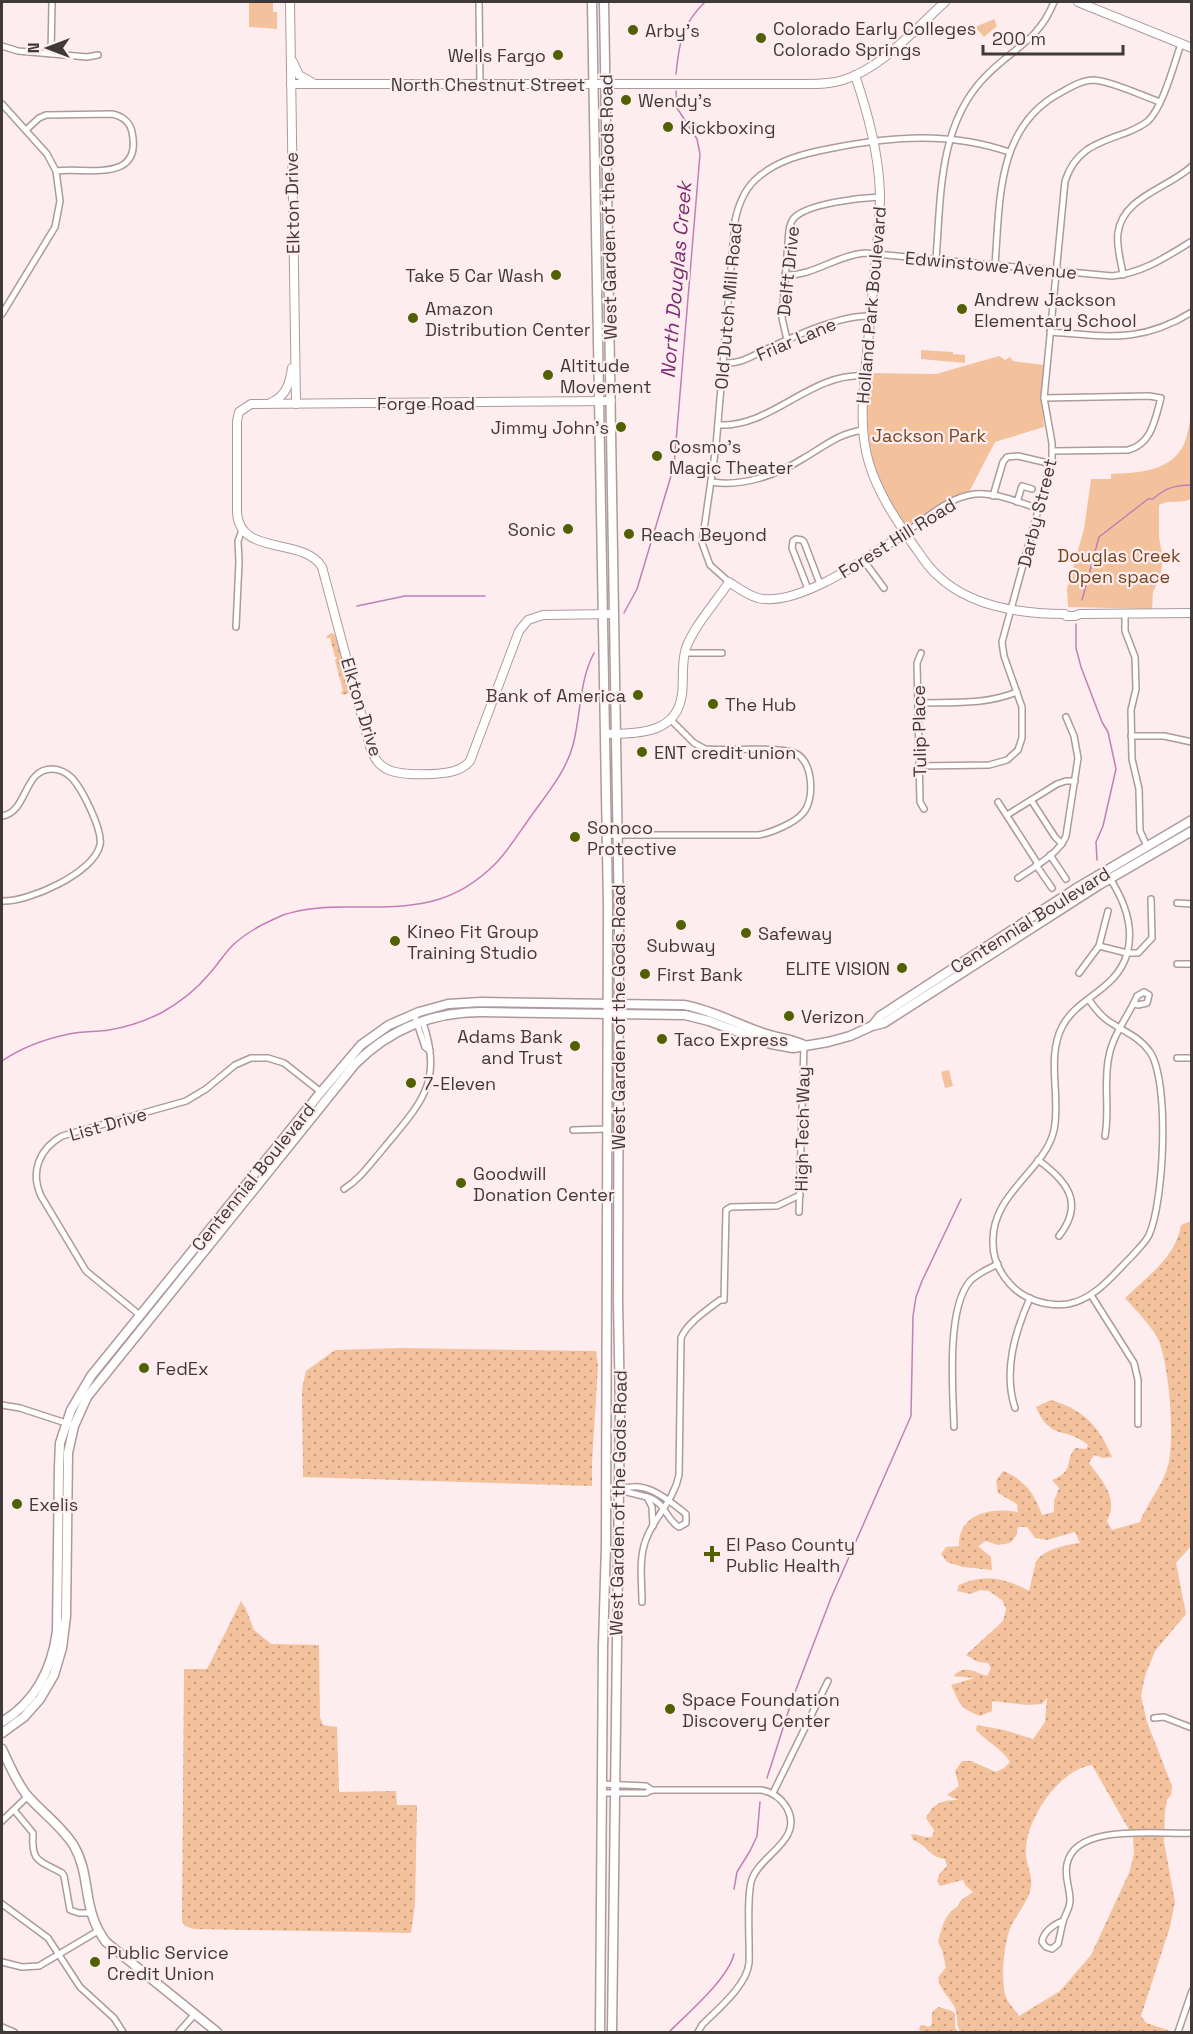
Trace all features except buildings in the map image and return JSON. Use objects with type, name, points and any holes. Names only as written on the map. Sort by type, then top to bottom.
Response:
[{"type":"main road","name":"West Garden of the Gods Road","points":[[592,2],[608,1003],[606,1545],[600,2032]]},
{"type":"main road","name":"West Garden of the Gods Road","points":[[604,2],[619,1003],[619,1490],[612,2032]]},
{"type":"main road","name":"Centennial Boulevard","points":[[418,1017],[462,1012],[676,1015],[698,1017],[771,1044],[793,1048],[838,1040],[884,1023],[1100,885],[1106,874],[1191,820]]},
{"type":"main road","name":"Centennial Boulevard","points":[[872,1026],[880,1016],[1075,890],[1191,831]]},
{"type":"main road","name":"Centennial Boulevard","points":[[2,1722],[26,1703],[38,1688],[47,1671],[55,1644],[60,1443],[87,1397],[143,1318],[256,1173],[324,1095],[368,1051],[418,1017],[462,1002],[670,1003],[696,1007],[764,1034],[794,1040],[804,1045]]},
{"type":"main road","name":"Centennial Boulevard","points":[[143,1318],[222,1228],[324,1095]]},
{"type":"main road","points":[[608,1209],[611,1226],[611,1292],[618,1300]]},
{"type":"main road","name":"Centennial Boulevard","points":[[2,1733],[24,1717],[40,1699],[54,1675],[62,1648],[66,1616],[67,1467],[70,1425]]},
{"type":"main road","points":[[2,1749],[28,1796],[73,1845],[82,1867],[90,1913],[98,1931],[110,1947],[217,2032]]},
{"type":"street","points":[[51,54],[52,2]]},
{"type":"street","name":"Elkton Drive","points":[[290,2],[296,404]]},
{"type":"street","points":[[479,2],[480,84]]},
{"type":"street","name":"North Chestnut Street","points":[[291,84],[806,84],[834,82],[855,75],[879,62],[945,2]]},
{"type":"street","points":[[936,259],[943,173],[950,140],[959,114],[973,90],[991,71],[1038,31],[1054,2]]},
{"type":"street","points":[[1078,2],[1191,48]]},
{"type":"street","name":"Darby Street","points":[[919,766],[989,765],[1007,760],[1018,750],[1022,738],[1022,707],[1002,646],[1052,464],[1053,451],[1044,398],[1063,189],[1068,171],[1078,156],[1093,145],[1145,123],[1156,112],[1181,44]]},
{"type":"street","points":[[2,46],[18,51],[87,57],[98,55]]},
{"type":"street","points":[[291,52],[299,75],[306,81],[323,84]]},
{"type":"street","name":"Holland Park Boulevard","points":[[855,75],[868,115],[880,197],[865,376],[863,430],[868,461],[878,488],[905,533],[924,561],[947,584],[970,597],[1011,610],[1031,614],[1065,614],[1066,616],[1191,613]]},
{"type":"street","points":[[995,265],[1004,173],[1009,152],[1022,128],[1037,110],[1054,97],[1082,82],[1095,80],[1160,102]]},
{"type":"street","points":[[2,105],[47,154],[56,171],[60,201],[55,227],[2,314]]},
{"type":"street","points":[[26,130],[39,118],[51,114],[112,114],[128,123],[132,132],[132,150],[130,159],[123,166],[110,170],[56,171]]},
{"type":"street","name":"Old Dutch Mill Road","points":[[729,582],[714,570],[704,551],[703,534],[718,425],[735,221],[738,207],[746,191],[759,176],[783,162],[820,150],[873,140],[911,137],[950,140],[981,144],[1009,152]]},
{"type":"street","points":[[1122,275],[1118,231],[1124,215],[1136,202],[1178,177],[1191,166]]},
{"type":"street","name":"Delft Drive","points":[[787,340],[782,318],[790,225],[795,216],[827,204],[851,199],[880,197]]},
{"type":"street","name":"Edwinstowe Avenue","points":[[785,275],[800,275],[852,255],[866,253],[1112,276],[1144,269],[1191,240]]},
{"type":"street","points":[[1050,332],[1125,337],[1166,326],[1191,312]]},
{"type":"street","name":"Friar Lane","points":[[723,363],[739,363],[787,340],[848,317],[870,316]]},
{"type":"street","points":[[269,403],[279,398],[288,386],[294,343]]},
{"type":"street","points":[[718,425],[748,422],[811,388],[848,375],[865,376]]},
{"type":"street","points":[[1044,398],[1149,396],[1161,398],[1148,437],[1138,447],[1128,450],[1053,451]]},
{"type":"street","name":"Forge Road","points":[[242,530],[237,516],[237,421],[242,408],[251,404],[611,401]]},
{"type":"street","points":[[711,482],[735,484],[763,477],[796,463],[838,436],[863,430]]},
{"type":"street","points":[[993,496],[1003,462],[1007,457],[1018,456],[1052,464]]},
{"type":"street","points":[[1017,502],[1022,486],[1032,489]]},
{"type":"street","name":"Forest Hill Road","points":[[729,582],[745,593],[765,599],[779,598],[808,589],[864,561],[954,500],[975,494],[993,496],[1040,509]]},
{"type":"street","points":[[236,627],[240,562],[238,541],[242,530]]},
{"type":"street","name":"Elkton Drive","points":[[242,530],[255,539],[308,554],[320,563],[327,578],[374,759],[392,771],[403,773],[448,772],[467,765],[476,748],[522,627],[528,620],[543,615],[614,614]]},
{"type":"street","points":[[808,589],[792,548],[793,541],[796,539],[804,542],[820,584]]},
{"type":"street","points":[[1029,548],[1037,550]]},
{"type":"street","points":[[864,561],[884,588]]},
{"type":"street","points":[[605,734],[647,732],[670,719],[680,704],[682,696],[685,653],[694,633],[729,582]]},
{"type":"street","points":[[1125,614],[1125,631],[1135,657],[1136,689],[1131,710],[1133,765],[1139,789],[1140,831],[1148,846]]},
{"type":"street","points":[[685,653],[722,653]]},
{"type":"street","name":"Tulip Place","points":[[921,653],[917,663],[920,802],[924,809]]},
{"type":"street","points":[[918,703],[985,702],[1017,692]]},
{"type":"street","points":[[1018,878],[1050,855],[1062,844],[1066,836],[1078,758],[1077,746],[1066,717]]},
{"type":"street","points":[[607,835],[765,834],[797,818],[806,808],[810,796],[809,771],[802,758],[796,753],[783,750],[705,749],[694,743],[670,719]]},
{"type":"street","points":[[1131,736],[1158,736],[1191,742]]},
{"type":"street","points":[[2,816],[16,809],[37,774],[51,769],[65,773],[76,784],[99,829],[100,845],[93,860],[86,867],[36,895],[17,901],[2,902]]},
{"type":"street","points":[[1007,815],[1063,781],[1075,782]]},
{"type":"street","points":[[1031,800],[1062,844]]},
{"type":"street","points":[[998,802],[1052,888]]},
{"type":"street","points":[[1050,855],[1066,879]]},
{"type":"street","points":[[1089,1000],[1104,1018],[1140,1041],[1155,1062],[1159,1080],[1163,1135],[1162,1161],[1154,1215],[1148,1236],[1137,1251],[1091,1294],[1079,1301],[1058,1305],[1030,1298],[1012,1286],[998,1264],[993,1240],[996,1219],[1007,1199],[1038,1160],[1050,1142],[1054,1130],[1055,1053],[1058,1035],[1070,1016],[1112,980],[1127,953],[1128,919],[1124,903],[1106,874]]},
{"type":"street","points":[[1099,946],[1127,953],[1138,953],[1152,938],[1151,899]]},
{"type":"street","points":[[1177,903],[1191,904]]},
{"type":"street","points":[[1079,973],[1099,946],[1108,911]]},
{"type":"street","points":[[1177,964],[1191,964]]},
{"type":"street","points":[[1105,1136],[1108,1061],[1134,1003]]},
{"type":"street","points":[[344,1189],[361,1177],[420,1104],[425,1094],[430,1074],[430,1051],[426,1047],[418,1017]]},
{"type":"street","name":"High Tech Way","points":[[799,1212],[804,1045]]},
{"type":"street","name":"List Drive","points":[[143,1318],[86,1271],[40,1196],[36,1169],[46,1148],[62,1136],[186,1101],[235,1065],[251,1058],[268,1058],[284,1063],[324,1095]]},
{"type":"street","points":[[1177,1058],[1191,1059]]},
{"type":"street","points":[[573,1130],[608,1129]]},
{"type":"street","points":[[1038,1160],[1057,1174],[1069,1191],[1071,1212],[1068,1224],[1059,1236]]},
{"type":"street","points":[[222,1228],[225,1216],[256,1173]]},
{"type":"street","points":[[642,1602],[642,1558],[647,1538],[669,1502],[679,1470],[681,1338],[683,1333],[714,1305],[724,1300],[726,1210],[731,1207],[777,1206],[800,1195]]},
{"type":"street","points":[[954,1427],[952,1357],[958,1304],[970,1281],[998,1264]]},
{"type":"street","points":[[1091,1294],[1134,1363],[1138,1380],[1138,1424]]},
{"type":"street","points":[[1015,1408],[1010,1386],[1014,1342],[1030,1298]]},
{"type":"street","points":[[2,1405],[20,1408],[70,1425]]},
{"type":"street","points":[[629,1486],[644,1487],[654,1491],[686,1514],[686,1522],[682,1526],[675,1524],[653,1499],[619,1490],[629,1486]]},
{"type":"street","points":[[647,1497],[652,1507],[653,1526]]},
{"type":"street","points":[[773,1793],[828,1681]]},
{"type":"street","points":[[1154,1719],[1164,1717],[1191,1728]]},
{"type":"street","points":[[602,1789],[646,1793],[652,1790],[761,1790],[773,1793],[780,1799],[790,1816],[787,1838],[758,1869],[751,1882],[749,1969],[742,1983],[698,2032]]},
{"type":"street","points":[[2,1821],[28,1796]]},
{"type":"street","points":[[15,1810],[33,1833],[32,1850],[35,1857],[64,1876],[70,1910],[79,1914],[90,1913]]},
{"type":"street","points":[[1063,1921],[1058,1922],[1044,1934],[1042,1941],[1046,1947],[1052,1948],[1058,1944],[1071,1900],[1066,1878],[1068,1860],[1074,1849],[1083,1842],[1092,1838],[1152,1831],[1191,1833]]},
{"type":"street","points":[[2,1904],[44,1934],[80,1987],[114,2018],[123,2032]]},
{"type":"street","points":[[2,1962],[33,1968],[60,1955],[98,1931]]},
{"type":"street","points":[[1178,2032],[1191,1991]]},
{"type":"street","points":[[179,2032],[194,2015]]},
{"type":"street","points":[[2,2027],[14,2032]]},
{"type":"green space","points":[[249,2],[273,2],[273,12],[277,12],[277,29],[249,27]]},
{"type":"green space","points":[[994,19],[997,26],[984,37],[975,27]]},
{"type":"green space","points":[[921,350],[965,355],[965,363],[921,359]]},
{"type":"green space","name":"Jackson Park","points":[[999,356],[1005,360],[1010,357],[1013,361],[1044,365],[1041,395],[1044,427],[995,442],[969,492],[951,498],[906,527],[884,490],[872,454],[867,416],[869,373],[936,374]]},
{"type":"green space","name":"Douglas Creek Open space","points":[[1191,416],[1191,499],[1159,505],[1159,538],[1163,558],[1160,579],[1153,591],[1152,609],[1068,607],[1067,589],[1084,529],[1091,479],[1111,479],[1111,474],[1150,470],[1168,462],[1184,445]]},
{"type":"green space","points":[[332,633],[336,636],[350,688],[349,693],[344,695],[340,693],[343,691],[335,660],[337,657],[335,657],[330,638],[326,638]]},
{"type":"green space","points":[[949,1070],[953,1086],[945,1088],[941,1072]]},
{"type":"green space","points":[[1191,1221],[1192,1545],[1176,1563],[1186,1614],[1155,1651],[1145,1676],[1141,1696],[1147,1722],[1172,1786],[1165,1811],[1164,1842],[1175,1902],[1170,1927],[1141,2016],[1146,2023],[1174,2032],[960,2032],[955,2008],[939,1983],[938,1978],[946,1967],[938,1942],[946,1918],[960,1901],[973,1892],[963,1880],[940,1886],[937,1881],[940,1873],[947,1866],[945,1859],[935,1856],[913,1840],[911,1834],[932,1837],[934,1830],[926,1818],[929,1813],[939,1803],[958,1800],[947,1795],[959,1786],[955,1771],[962,1761],[971,1761],[996,1772],[1010,1762],[976,1730],[977,1725],[1033,1739],[1045,1722],[1047,1698],[1042,1704],[1027,1705],[992,1701],[992,1711],[980,1716],[961,1705],[951,1685],[974,1678],[953,1676],[957,1672],[966,1670],[987,1676],[991,1668],[988,1663],[978,1662],[966,1655],[1003,1621],[1006,1609],[1002,1600],[989,1591],[980,1590],[971,1594],[957,1591],[959,1585],[986,1578],[1003,1580],[1029,1591],[1036,1562],[1043,1554],[1056,1548],[1080,1543],[1075,1532],[1047,1540],[1035,1538],[1027,1527],[1018,1527],[1016,1536],[1010,1543],[998,1545],[986,1541],[978,1546],[991,1557],[992,1570],[963,1567],[947,1562],[941,1554],[946,1547],[959,1546],[960,1535],[970,1519],[988,1512],[1018,1512],[1017,1504],[998,1493],[996,1481],[1003,1471],[1017,1478],[1028,1488],[1042,1515],[1054,1512],[1054,1501],[1059,1488],[1052,1480],[1067,1470],[1075,1448],[1086,1449],[1088,1445],[1080,1439],[1053,1429],[1041,1418],[1036,1407],[1051,1400],[1081,1414],[1096,1428],[1107,1446],[1112,1457],[1103,1458],[1094,1455],[1089,1463],[1108,1490],[1111,1505],[1107,1521],[1112,1530],[1140,1522],[1167,1469],[1171,1441],[1170,1405],[1166,1368],[1157,1336],[1125,1298],[1152,1274],[1167,1256],[1181,1225]],"holes":[[[1092,1765],[1133,1837],[1134,1854],[1129,1873],[1091,1955],[1060,1991],[1019,2016],[1004,1990],[1004,1960],[1009,1931],[1030,1892],[1031,1877],[1026,1857],[1028,1835],[1048,1796],[1068,1776]]]},
{"type":"green space","points":[[400,1348],[596,1351],[598,1366],[592,1486],[303,1477],[302,1389],[306,1371],[335,1350]]},
{"type":"green space","points":[[241,1601],[254,1630],[271,1644],[319,1645],[320,1717],[323,1725],[337,1727],[339,1792],[396,1791],[397,1805],[417,1805],[415,1905],[411,1933],[194,1929],[185,1926],[182,1921],[184,1669],[207,1669]]},
{"type":"green space","points":[[939,2007],[955,2014],[955,2027],[958,2032],[919,2030],[920,2026],[932,2025],[932,2013]]},
{"type":"waterway","name":"North Douglas Creek","points":[[676,74],[683,35],[691,18],[705,2]]},
{"type":"waterway","name":"North Douglas Creek","points":[[624,613],[637,589],[674,466],[700,154],[697,139],[677,108],[676,91]]},
{"type":"waterway","name":"North Douglas Creek","points":[[1082,600],[1099,537],[1148,499],[1153,499],[1171,488],[1192,485]]},
{"type":"waterway","points":[[357,606],[405,596],[485,596]]},
{"type":"waterway","name":"North Douglas Creek","points":[[1076,624],[1076,648],[1081,667],[1108,732],[1116,769],[1103,826],[1096,842],[1097,860]]},
{"type":"waterway","name":"North Douglas Creek","points":[[2,1061],[25,1048],[51,1038],[122,1027],[161,1013],[199,985],[239,940],[283,915],[322,908],[388,907],[427,902],[445,897],[480,878],[510,846],[565,765],[576,734],[586,675],[594,653]]},
{"type":"waterway","points":[[767,1778],[792,1700],[831,1598],[911,1416],[913,1316],[916,1297],[961,1199]]},
{"type":"waterway","points":[[734,1889],[737,1872],[757,1836],[760,1802]]},
{"type":"waterway","points":[[669,2032],[716,1985],[734,1954]]},
{"type":"place","name":"Arby's","points":[[633,30]]},
{"type":"place","name":"Colorado Early Colleges Colorado Springs","points":[[761,38]]},
{"type":"place","name":"Wells Fargo","points":[[558,55]]},
{"type":"place","name":"Wendy's","points":[[626,100]]},
{"type":"place","name":"Kickboxing","points":[[668,127]]},
{"type":"place","name":"Take 5 Car Wash","points":[[556,275]]},
{"type":"place","name":"Andrew Jackson Elementary School","points":[[962,309]]},
{"type":"place","name":"Amazon Distribution Center","points":[[413,318]]},
{"type":"place","name":"Altitude Movement","points":[[548,375]]},
{"type":"place","name":"Jimmy John's","points":[[621,427]]},
{"type":"place","name":"Cosmo's Magic Theater","points":[[657,456]]},
{"type":"place","name":"Sonic","points":[[568,529]]},
{"type":"place","name":"Reach Beyond","points":[[629,534]]},
{"type":"place","name":"Bank of America","points":[[638,695]]},
{"type":"place","name":"The Hub","points":[[713,704]]},
{"type":"place","name":"ENT credit union","points":[[642,752]]},
{"type":"place","name":"Sonoco Protective","points":[[575,837]]},
{"type":"place","name":"Subway","points":[[681,925]]},
{"type":"place","name":"Safeway","points":[[746,933]]},
{"type":"place","name":"Kineo Fit Group Training Studio","points":[[395,941]]},
{"type":"place","name":"ELITE VISION","points":[[902,968]]},
{"type":"place","name":"First Bank","points":[[645,974]]},
{"type":"place","name":"Verizon","points":[[789,1016]]},
{"type":"place","name":"Taco Express","points":[[662,1039]]},
{"type":"place","name":"Adams Bank and Trust","points":[[575,1046]]},
{"type":"place","name":"7-Eleven","points":[[411,1083]]},
{"type":"place","name":"Goodwill Donation Center","points":[[461,1183]]},
{"type":"place","name":"FedEx","points":[[144,1368]]},
{"type":"place","name":"Exelis","points":[[17,1504]]},
{"type":"place","name":"El Paso County Public Health","points":[[712,1554]]},
{"type":"place","name":"Space Foundation Discovery Center","points":[[670,1709]]},
{"type":"place","name":"Public Service Credit Union","points":[[95,1962]]}]
